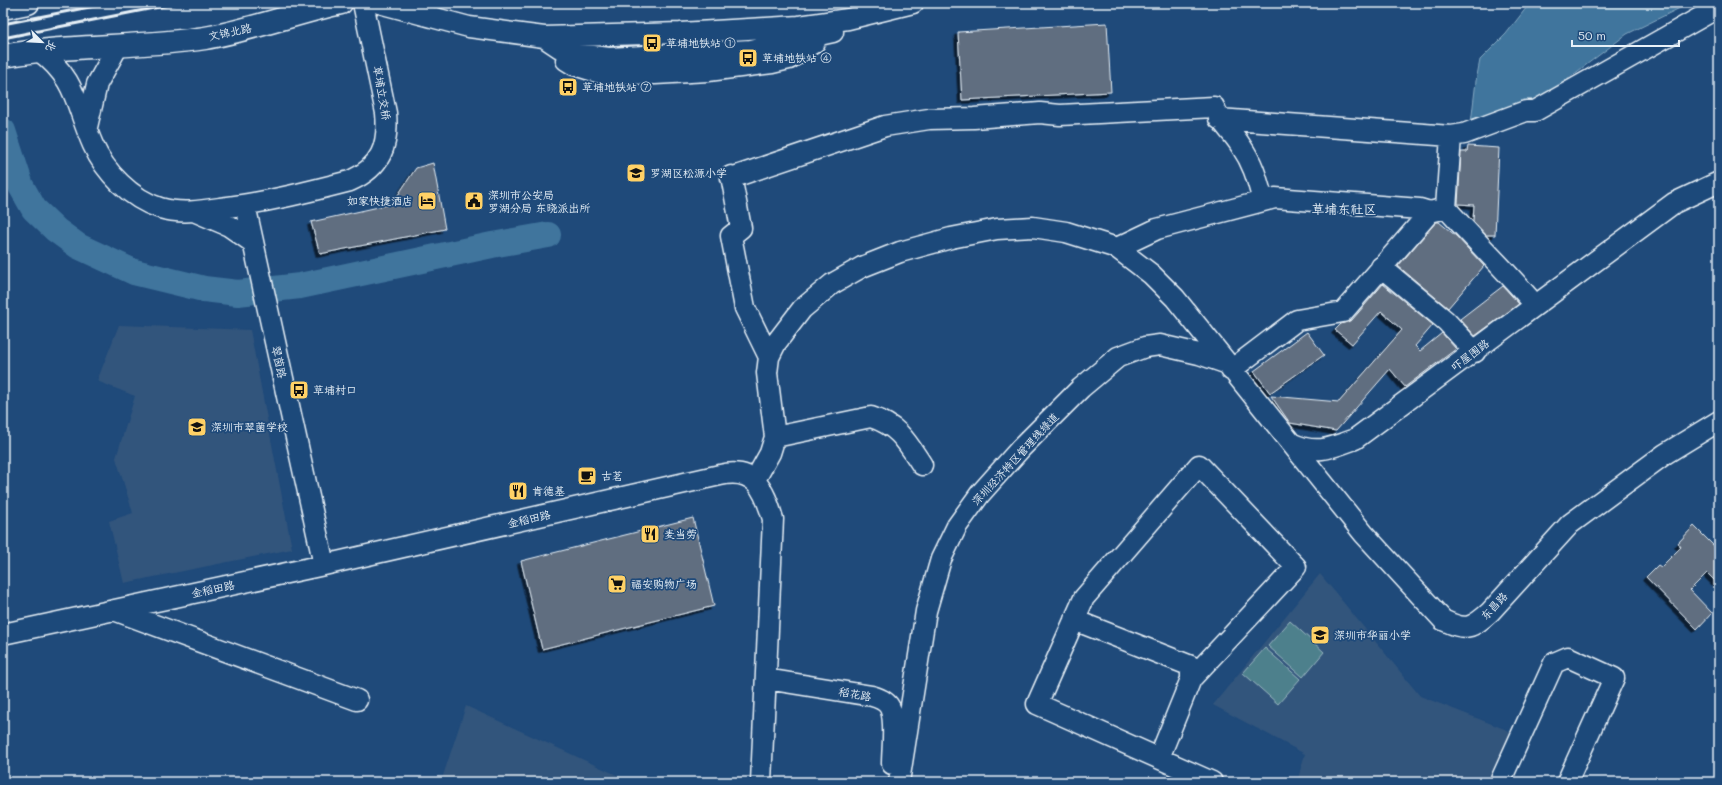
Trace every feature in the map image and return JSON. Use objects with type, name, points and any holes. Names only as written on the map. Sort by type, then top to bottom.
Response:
[{"type":"highway","points":[[3,8],[28,3]]},
{"type":"highway","name":"文锦北路","points":[[3,56],[38,50],[155,44],[206,38],[270,24],[340,3]]},
{"type":"street","name":"草埔立交桥","points":[[193,211],[245,205],[350,181],[363,175],[381,156],[388,130],[386,113],[363,3]]},
{"type":"street","points":[[379,3],[469,27],[544,37],[770,28],[823,23],[882,12],[913,3]]},
{"type":"street","points":[[1219,119],[1451,136],[1464,134],[1526,111],[1535,112],[1719,7]]},
{"type":"street","points":[[544,37],[560,48],[577,54],[609,58],[751,50],[825,35],[882,12]]},
{"type":"street","points":[[87,128],[88,115],[97,84],[104,67],[118,46]]},
{"type":"street","points":[[38,50],[54,63],[69,81],[87,128],[102,161],[128,190],[142,200],[160,208],[176,211],[193,211],[229,226],[252,242]]},
{"type":"street","points":[[768,356],[745,308],[731,236],[741,228],[731,177],[885,126],[929,119],[974,118],[1040,113],[1060,115],[1214,107],[1219,119],[1240,145],[1255,170],[1263,201]]},
{"type":"street","points":[[1228,366],[1297,320],[1343,312],[1381,267],[1438,210],[1451,136]]},
{"type":"street","name":"吓屋围路","points":[[1117,248],[1150,274],[1175,298],[1291,443],[1302,449],[1315,451],[1333,448],[1355,439],[1475,352],[1534,305],[1674,203],[1719,182]]},
{"type":"street","points":[[761,782],[773,519],[765,494],[755,480],[770,453],[775,437],[767,373],[768,356],[802,309],[832,284],[862,267],[900,252],[951,238],[997,229],[1033,227],[1066,232],[1117,248],[1157,229],[1275,198],[1438,210],[1472,237],[1510,275],[1534,305]]},
{"type":"street","name":"翠茵路","points":[[245,205],[324,565]]},
{"type":"street","points":[[1381,267],[1446,321],[1475,352]]},
{"type":"street","name":"深圳经济特区管理线绿道","points":[[899,782],[926,611],[941,559],[957,526],[980,494],[1022,448],[1081,388],[1118,357],[1145,347],[1160,345],[1199,354],[1228,366]]},
{"type":"street","points":[[775,437],[871,417],[885,422],[901,433],[922,465]]},
{"type":"street","name":"东昌路","points":[[1291,443],[1369,540],[1443,620],[1460,628],[1476,625],[1490,612],[1570,524],[1665,454],[1719,421]]},
{"type":"street","points":[[1159,758],[1191,679],[1296,568],[1199,465],[1084,598],[1037,704],[1212,782]]},
{"type":"street","name":"金稻田路","points":[[3,634],[324,565],[730,473],[737,473],[755,480]]},
{"type":"street","points":[[114,610],[357,700]]},
{"type":"street","points":[[1074,620],[1191,666],[1191,679]]},
{"type":"street","points":[[1500,782],[1554,664],[1568,657],[1614,678],[1567,782]]},
{"type":"street","name":"稻花路","points":[[766,679],[872,696],[882,699],[890,708],[892,724],[892,782]]},
{"type":"shaded area","points":[[1530,3],[1690,3],[1627,34],[1541,99],[1471,123],[1480,60],[1506,34]]},
{"type":"shaded area","name":"深圳市翠菌学校","points":[[119,325],[250,330],[292,549],[124,583],[109,521],[133,513],[116,458],[135,396],[97,381]]},
{"type":"shaded area","name":"深圳市华丽小学","points":[[1320,574],[1420,696],[1512,732],[1489,782],[1297,782],[1305,754],[1213,705]]},
{"type":"shaded area","points":[[466,706],[632,782],[441,782]]},
{"type":"green space","points":[[1290,621],[1324,652],[1303,677],[1268,646]]},
{"type":"green space","points":[[1265,648],[1300,679],[1278,704],[1243,673]]},
{"type":"building","points":[[1107,23],[1111,92],[962,100],[958,32]]},
{"type":"building","points":[[1468,146],[1499,148],[1495,235],[1486,235],[1473,221],[1474,205],[1458,204],[1461,152],[1467,152]]},
{"type":"building","points":[[433,163],[445,229],[320,254],[311,222],[392,204],[416,168]]},
{"type":"building","points":[[1436,222],[1439,222],[1456,236],[1484,266],[1448,308],[1398,266]]},
{"type":"building","points":[[1383,284],[1433,325],[1415,346],[1420,351],[1442,333],[1456,349],[1405,387],[1390,369],[1336,431],[1290,423],[1271,396],[1339,402],[1402,330],[1381,311],[1352,344],[1335,330],[1341,324],[1352,320]]},
{"type":"building","points":[[1503,286],[1519,304],[1475,336],[1460,319]]},
{"type":"building","points":[[1307,332],[1324,355],[1270,393],[1254,371]]},
{"type":"building","name":"福安购物广场","points":[[693,518],[714,606],[542,649],[521,561]]},
{"type":"building","points":[[1694,526],[1719,551],[1719,585],[1707,573],[1690,590],[1712,613],[1697,629],[1646,577],[1658,565],[1661,567],[1681,547],[1678,543]]},
{"type":"waterway","points":[[3,131],[21,186],[34,209],[56,230],[78,246],[134,272],[204,289],[238,293],[300,286],[492,245],[548,235]]},
{"type":"railway","points":[[3,24],[110,3]]},
{"type":"railway","points":[[3,38],[179,3]]},
{"type":"place","name":"草埔地铁站 ①","points":[[652,43]]},
{"type":"place","name":"草埔地铁站 ④","points":[[748,58]]},
{"type":"place","name":"草埔地铁站 ⑦","points":[[568,87]]},
{"type":"place","name":"罗湖区松源小学","points":[[636,173]]},
{"type":"place","name":"如家快捷酒店","points":[[427,201]]},
{"type":"place","name":"深圳市公安局 罗湖分局 东晓派出所","points":[[474,201]]},
{"type":"place","name":"草埔村口","points":[[299,390]]},
{"type":"place","name":"深圳市翠菌学校","points":[[197,427]]},
{"type":"place","name":"古茗","points":[[587,476]]},
{"type":"place","name":"肯德基","points":[[518,491]]},
{"type":"place","name":"麦当劳","points":[[650,534]]},
{"type":"place","name":"福安购物广场","points":[[617,584]]},
{"type":"place","name":"深圳市华丽小学","points":[[1320,635]]},
{"type":"district","name":"草埔东社区","points":[[1344,209]]}]
